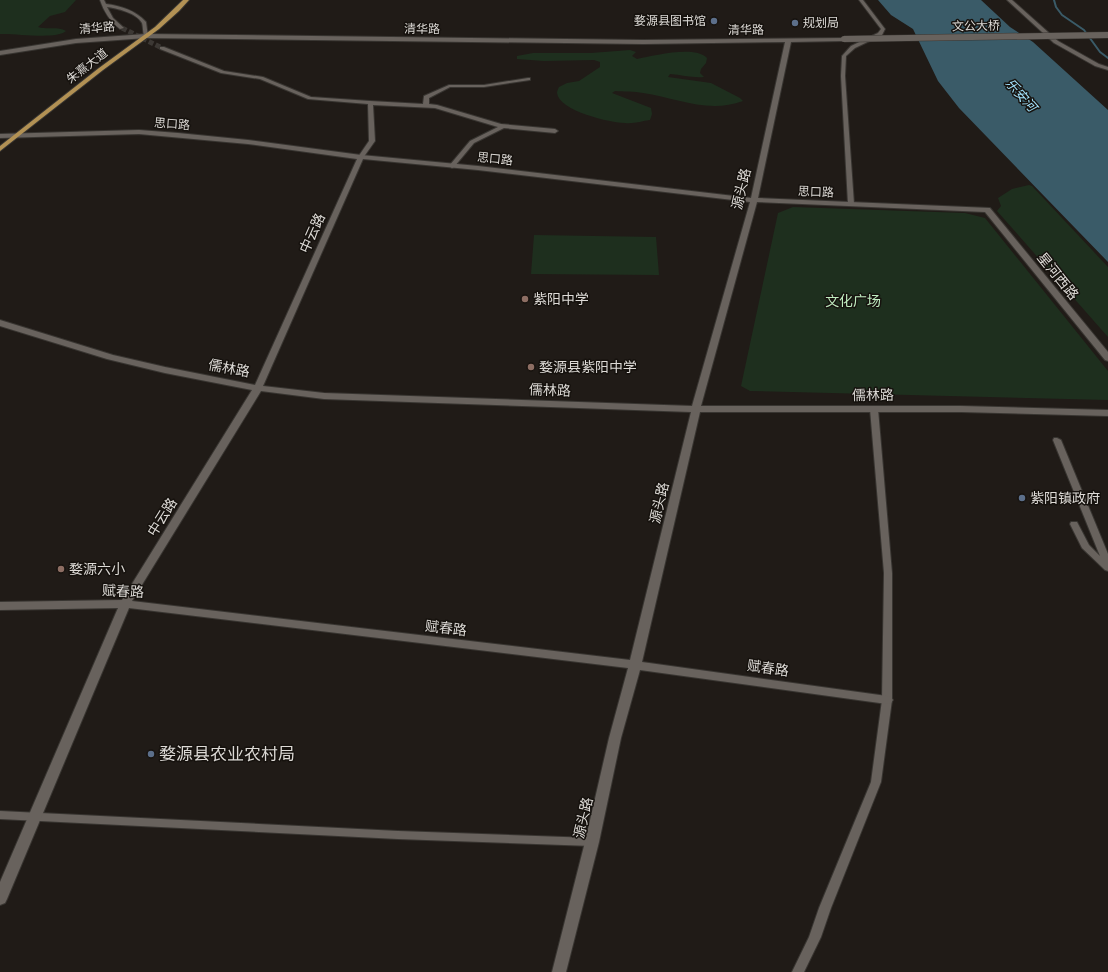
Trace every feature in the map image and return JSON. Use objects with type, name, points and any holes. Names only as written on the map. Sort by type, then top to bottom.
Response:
[{"type":"main road","name":"朱熹大道","points":[[0,149],[100,69],[146,36],[172,15],[186,0]]},
{"type":"main road","name":"文公大桥","points":[[844,39],[1108,35]]},
{"type":"main road","name":"清华路","points":[[0,53],[76,41],[146,36],[643,42],[844,39]]},
{"type":"main road","name":"源头路","points":[[559,972],[592,842],[696,409],[754,200],[788,40]]},
{"type":"main road","name":"思口路","points":[[0,136],[139,132],[248,142],[361,157],[612,183],[717,197],[754,200],[987,210]]},
{"type":"main road","name":"中云路","points":[[0,899],[125,604],[258,388],[361,157]]},
{"type":"main road","name":"星河西路","points":[[987,210],[1108,358]]},
{"type":"main road","name":"儒林路","points":[[0,323],[110,357],[165,370],[258,388],[301,394],[349,398],[696,409],[961,409],[1108,413]]},
{"type":"main road","name":"赋春路","points":[[0,606],[125,604],[635,665],[887,700]]},
{"type":"street","points":[[851,204],[843,76],[844,56],[853,47],[882,32],[883,27],[861,0]]},
{"type":"street","points":[[1009,0],[1056,42],[1097,65],[1108,69]]},
{"type":"street","points":[[103,3],[123,8],[137,15],[144,22],[146,36]]},
{"type":"street","points":[[103,3],[106,12],[112,21],[122,28]]},
{"type":"street","points":[[162,48],[223,72],[261,78],[310,98],[370,103],[426,105],[504,126],[555,131]]},
{"type":"street","points":[[426,105],[426,97],[449,86],[484,86],[528,79]]},
{"type":"street","points":[[361,157],[372,141],[370,103]]},
{"type":"street","points":[[452,166],[472,142],[504,126]]},
{"type":"street","points":[[798,972],[815,937],[825,908],[876,782],[887,700],[888,573],[874,409]]},
{"type":"street","points":[[1057,440],[1108,564]]},
{"type":"street","points":[[1074,524],[1085,546],[1108,568]]},
{"type":"street","points":[[0,815],[398,835],[592,842]]},
{"type":"green space","points":[[0,0],[76,0],[65,12],[50,16],[38,27],[66,31],[61,34],[45,36],[0,34]]},
{"type":"green space","points":[[630,50],[636,52],[632,56],[637,59],[673,52],[693,52],[701,54],[707,58],[706,63],[701,69],[700,73],[704,77],[670,74],[668,77],[711,83],[743,101],[730,105],[705,106],[640,92],[615,91],[612,93],[651,108],[652,114],[650,120],[635,123],[609,121],[586,115],[566,105],[557,93],[559,87],[567,83],[579,81],[600,67],[600,62],[594,60],[544,61],[517,59],[517,56],[533,53],[591,53]]},
{"type":"green space","points":[[1029,185],[1032,186],[1108,267],[1108,337],[997,211],[1001,206],[998,198],[1012,189]]},
{"type":"green space","name":"文化广场","points":[[793,207],[965,213],[985,218],[1108,371],[1108,400],[750,391],[741,386],[778,213]]},
{"type":"green space","points":[[534,235],[656,237],[659,275],[531,274]]},
{"type":"water","name":"乐安河","points":[[878,0],[981,0],[1010,27],[1033,42],[1108,110],[1108,262],[959,108],[938,81],[913,29],[891,15]]},
{"type":"waterway","points":[[1054,0],[1056,7],[1062,15],[1084,30],[1100,52],[1108,58]]},
{"type":"tunnel","points":[[122,28],[162,48]]},
{"type":"place","name":"婺源县图书馆","points":[[714,21]]},
{"type":"place","name":"规划局","points":[[795,23]]},
{"type":"place","name":"紫阳中学","points":[[525,299]]},
{"type":"place","name":"婺源县紫阳中学","points":[[531,367]]},
{"type":"place","name":"紫阳镇政府","points":[[1022,498]]},
{"type":"place","name":"婺源六小","points":[[61,569]]},
{"type":"place","name":"婺源县农业农村局","points":[[151,754]]}]
